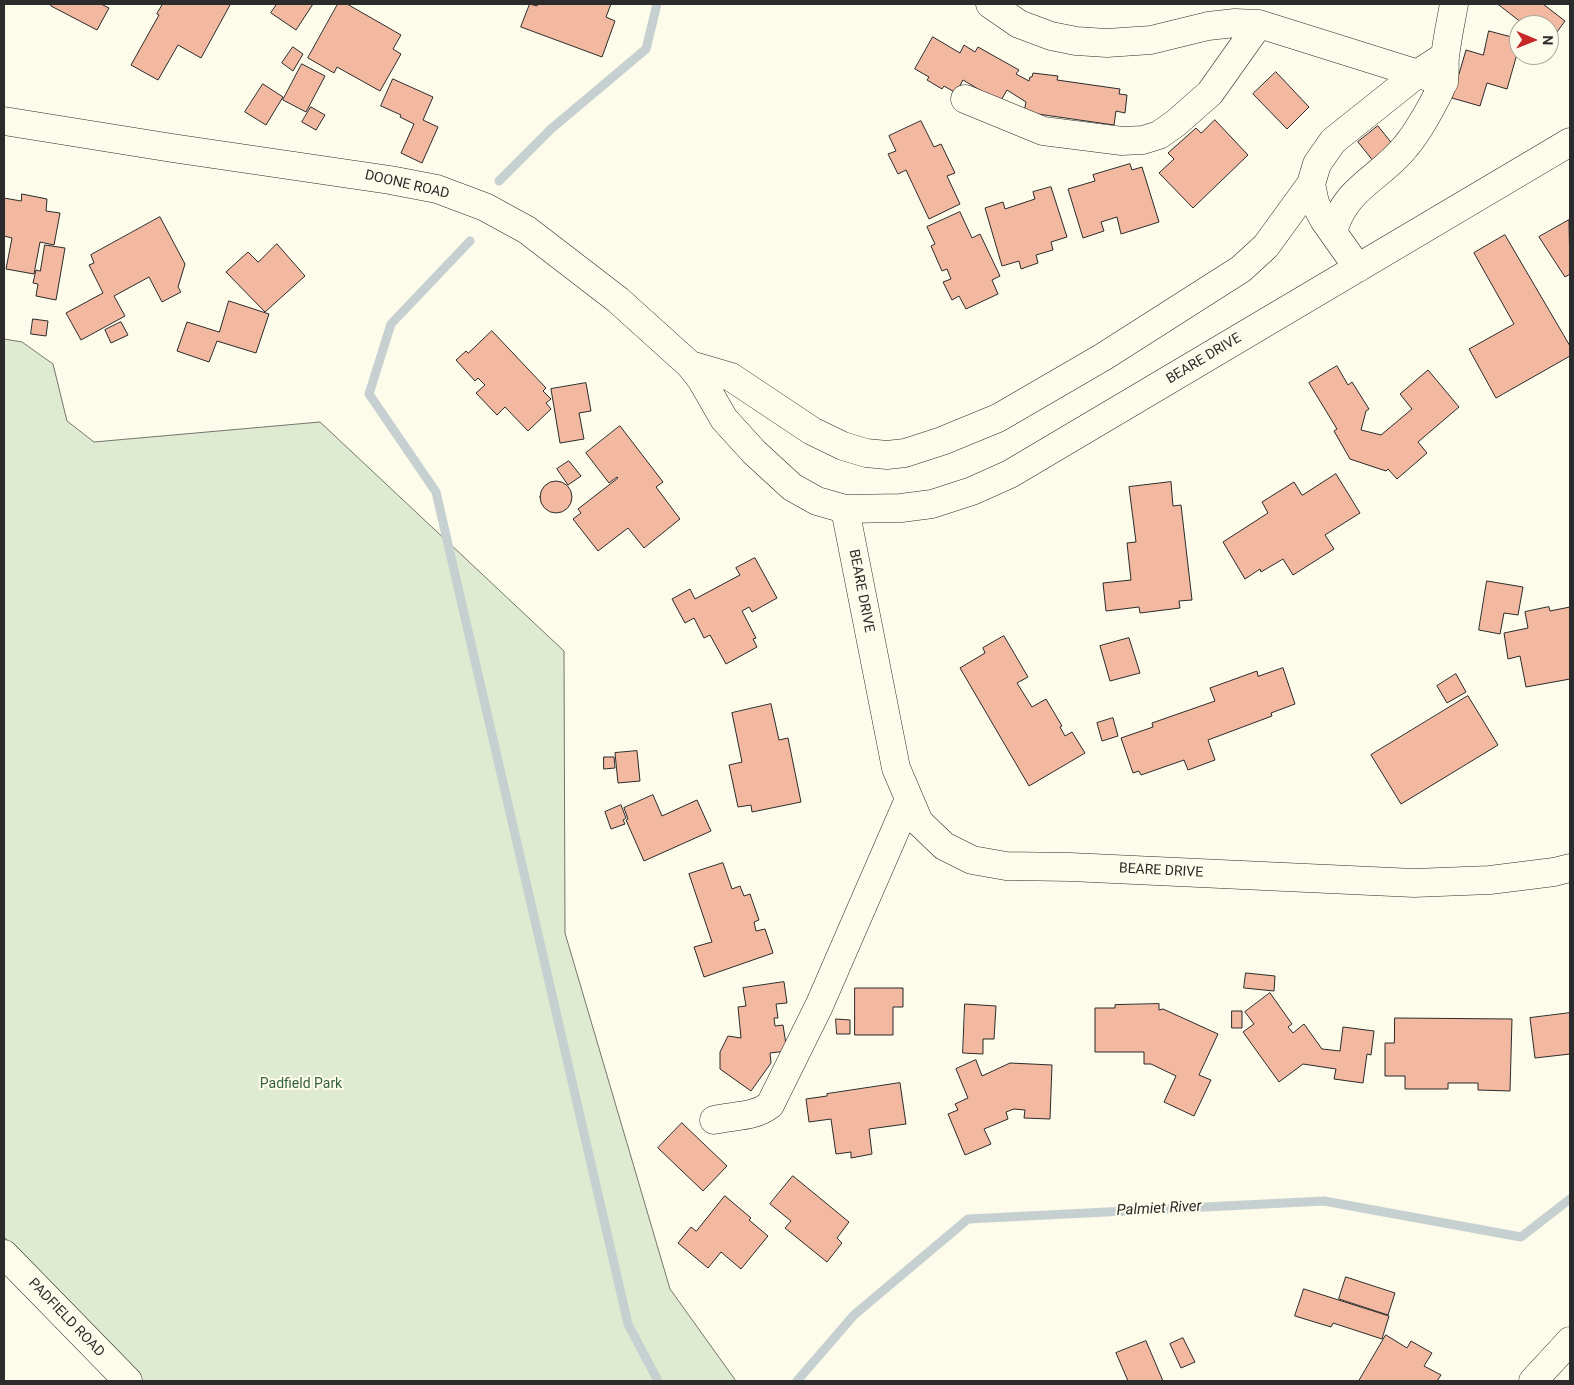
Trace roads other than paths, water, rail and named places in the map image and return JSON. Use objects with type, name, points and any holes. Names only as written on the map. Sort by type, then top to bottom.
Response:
[{"type":"street","points":[[990,4],[1019,24],[1051,36],[1076,41],[1107,43],[1151,40],[1208,26],[1235,23],[1259,24],[1417,74],[1444,69]]},
{"type":"street","points":[[1333,232],[1336,218],[1344,205],[1358,189],[1396,158],[1416,134],[1444,69],[1454,4]]},
{"type":"street","points":[[965,99],[1043,131],[1122,141],[1142,140],[1158,135],[1176,123],[1210,93],[1259,24]]},
{"type":"street","points":[[690,364],[731,377],[812,431],[843,446],[866,453],[887,455],[905,453],[942,441],[998,418],[1103,356],[1241,269],[1266,246],[1311,184],[1317,164],[1333,141],[1417,74]]},
{"type":"street","name":"DOONE ROAD","points":[[4,121],[172,148],[352,173],[437,189],[485,207],[527,230],[618,300],[690,364],[724,419],[754,452],[792,487],[817,501],[845,509]]},
{"type":"street","name":"BEARE DRIVE","points":[[1570,142],[1010,474],[972,492],[932,504],[901,508],[845,509],[896,768],[919,822],[944,846],[972,860],[1006,866],[1414,883],[1490,880],[1554,872],[1570,868]]},
{"type":"street","points":[[1311,184],[1315,203],[1324,220],[1358,268]]},
{"type":"street","points":[[714,1120],[749,1116],[762,1111],[770,1105],[819,1006],[909,799]]},
{"type":"street","name":"PADFIELD ROAD","points":[[4,1254],[128,1381]]},
{"type":"street","points":[[1533,1381],[1570,1341]]},
{"type":"waterway","points":[[499,181],[551,129],[646,49],[657,4]]},
{"type":"waterway","points":[[470,241],[391,324],[369,394],[436,492],[628,1324],[658,1381]]},
{"type":"waterway","name":"Palmiet River","points":[[797,1381],[854,1315],[968,1219],[1324,1201],[1521,1237],[1570,1199]]},
{"type":"park label","name":"Padfield Park","points":[[301,1084]]}]
